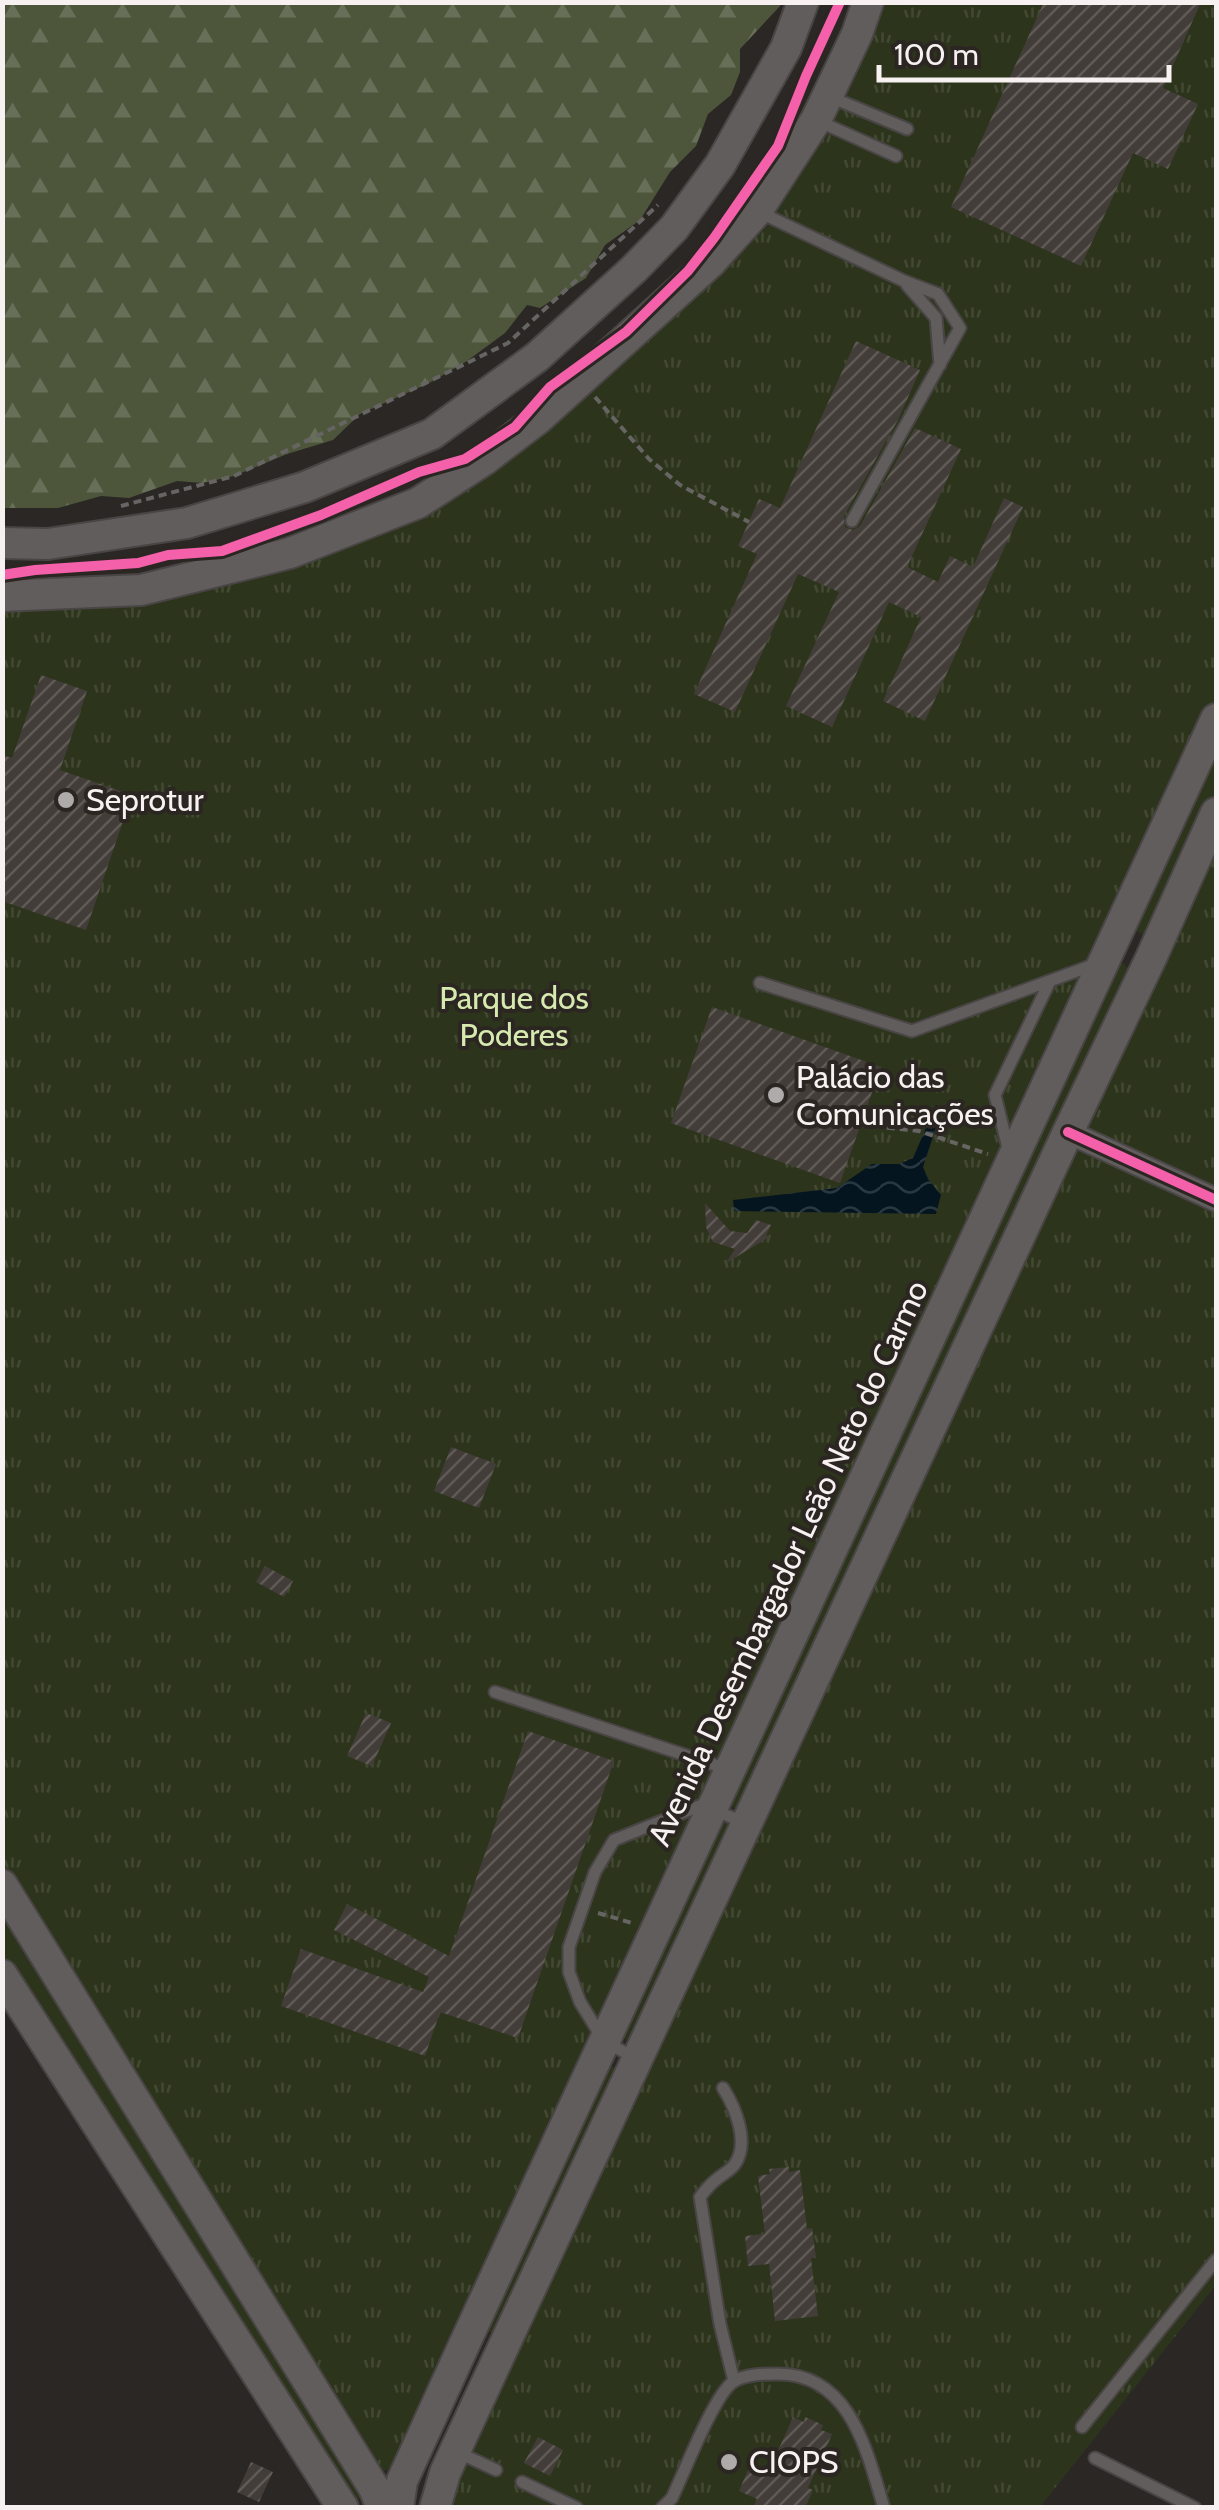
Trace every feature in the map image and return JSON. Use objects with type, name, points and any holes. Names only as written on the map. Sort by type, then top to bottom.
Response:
[{"type":"main road","points":[[2,543],[48,544],[187,523],[306,487],[432,434],[537,357],[634,269],[668,215],[720,165],[786,48],[804,2]]},
{"type":"main road","points":[[2,596],[140,590],[290,552],[418,503],[512,439],[710,263],[757,212],[822,108],[868,2]]},
{"type":"main road","points":[[668,215],[710,263]]},
{"type":"main road","name":"Avenida Desembargador Leão Neto do Carmo","points":[[398,2508],[402,2482],[468,2334],[1216,719]]},
{"type":"main road","points":[[435,2508],[450,2462],[1216,812]]},
{"type":"main road","points":[[1109,951],[1151,958]]},
{"type":"main road","points":[[2,1885],[374,2488],[382,2508]]},
{"type":"main road","points":[[2,1975],[344,2508]]},
{"type":"main road","points":[[468,2334],[502,2351]]},
{"type":"main road","points":[[360,2466],[380,2472],[398,2466],[423,2437]]},
{"type":"street","points":[[1068,1132],[1216,1200]]},
{"type":"lane","points":[[822,108],[907,129]]},
{"type":"lane","points":[[822,108],[896,156]]},
{"type":"lane","points":[[757,212],[904,282],[938,294],[960,328],[852,522]]},
{"type":"lane","points":[[904,282],[936,318],[940,364]]},
{"type":"lane","points":[[760,982],[912,1031],[1050,981],[1109,951]]},
{"type":"lane","points":[[1012,1162],[995,1095],[1050,981]]},
{"type":"lane","points":[[495,1692],[731,1770]]},
{"type":"lane","points":[[637,2059],[604,2042],[580,2002],[569,1972],[569,1947],[596,1872],[614,1840],[702,1805],[747,1824]]},
{"type":"lane","points":[[723,2088],[733,2102],[741,2150],[737,2162],[700,2196],[720,2324],[734,2380]]},
{"type":"lane","points":[[1082,2427],[1216,2260]]},
{"type":"lane","points":[[662,2508],[672,2498],[718,2398],[734,2380],[761,2374],[788,2374],[815,2383],[841,2402],[860,2434],[884,2508]]},
{"type":"lane","points":[[1095,2458],[1196,2508]]},
{"type":"lane","points":[[450,2462],[496,2470]]},
{"type":"lane","points":[[522,2482],[577,2508]]},
{"type":"path","points":[[120,506],[234,476],[508,343],[668,215]]},
{"type":"path","points":[[580,380],[649,459],[680,485],[749,522]]},
{"type":"path","points":[[861,1124],[919,1130],[1012,1162]]},
{"type":"green space","points":[[3,2],[781,3],[740,49],[740,72],[731,95],[708,114],[696,146],[670,172],[640,220],[605,245],[586,278],[540,308],[527,305],[505,333],[467,361],[360,414],[333,440],[234,476],[202,483],[177,481],[129,498],[101,496],[58,508],[3,508]]},
{"type":"green space","name":"Parque dos Poderes","points":[[868,3],[1216,3],[1216,719],[398,2466],[380,2472],[3,1885],[3,596],[141,590],[418,503],[757,211]]},
{"type":"green space","points":[[1216,742],[1216,801],[1152,939],[1130,928]]},
{"type":"green space","points":[[1216,813],[1216,2285],[1040,2507],[435,2508]]},
{"type":"green space","points":[[1113,961],[1132,972],[745,1808],[734,1808],[725,1799]]},
{"type":"green space","points":[[720,1818],[735,1824],[629,2041],[621,2037]]},
{"type":"green space","points":[[2,1909],[365,2495],[349,2506],[3,1965]]},
{"type":"green space","points":[[609,2064],[617,2069],[501,2335],[489,2332],[482,2325]]},
{"type":"water","points":[[936,1105],[942,1109],[923,1167],[941,1195],[936,1214],[734,1211],[733,1200],[837,1188],[872,1164],[899,1164],[913,1158]]},
{"type":"building","points":[[1044,2],[1201,2],[1163,88],[1198,104],[1168,169],[1133,153],[1081,266],[951,207]]},
{"type":"building","points":[[856,341],[920,370],[898,420],[844,516],[845,527],[853,530],[860,526],[915,428],[961,449],[907,567],[938,582],[950,556],[973,567],[1004,498],[1023,507],[925,721],[883,701],[921,617],[889,602],[832,727],[786,706],[839,592],[798,574],[735,712],[694,694],[757,554],[738,546],[759,499],[780,508]]},
{"type":"building","name":"Seprotur","points":[[41,675],[87,691],[60,770],[132,795],[86,930],[2,901],[2,755],[12,758]]},
{"type":"building","name":"Palácio das Comunicações","points":[[712,1007],[881,1067],[840,1183],[671,1123]]},
{"type":"building","points":[[705,1203],[730,1231],[747,1233],[756,1220],[771,1225],[766,1236],[771,1236],[726,1263],[735,1249],[713,1242],[706,1227]]},
{"type":"building","points":[[451,1447],[496,1464],[479,1508],[434,1491]]},
{"type":"building","points":[[265,1566],[293,1581],[284,1597],[256,1582]]},
{"type":"building","points":[[366,1713],[391,1723],[372,1766],[347,1756]]},
{"type":"building","points":[[528,1731],[614,1761],[518,2038],[440,2012],[425,2056],[281,2006],[301,1949],[423,1992],[429,1977],[334,1930],[347,1904],[449,1956]]},
{"type":"building","points":[[789,2167],[789,2172],[800,2170],[807,2229],[812,2228],[816,2258],[811,2258],[818,2316],[775,2321],[769,2264],[748,2266],[745,2236],[765,2234],[758,2176],[770,2174],[769,2169]]},
{"type":"building","points":[[793,2417],[804,2422],[805,2417],[832,2434],[808,2488],[813,2490],[805,2508],[753,2508],[757,2499],[739,2491],[751,2463],[769,2471]]},
{"type":"building","points":[[538,2437],[563,2450],[550,2476],[524,2463]]},
{"type":"building","points":[[251,2462],[273,2472],[259,2502],[237,2492]]},
{"type":"cycle path","points":[[2,575],[222,551],[321,515],[419,472],[465,459],[515,427],[550,387],[626,332],[688,271],[714,238],[778,146],[840,2]]},
{"type":"cycle path","points":[[1068,1132],[1216,1200]]},
{"type":"place","name":"Seprotur","points":[[66,800]]},
{"type":"place","name":"Palácio das Comunicações","points":[[776,1095]]},
{"type":"place","name":"CIOPS","points":[[729,2462]]}]
